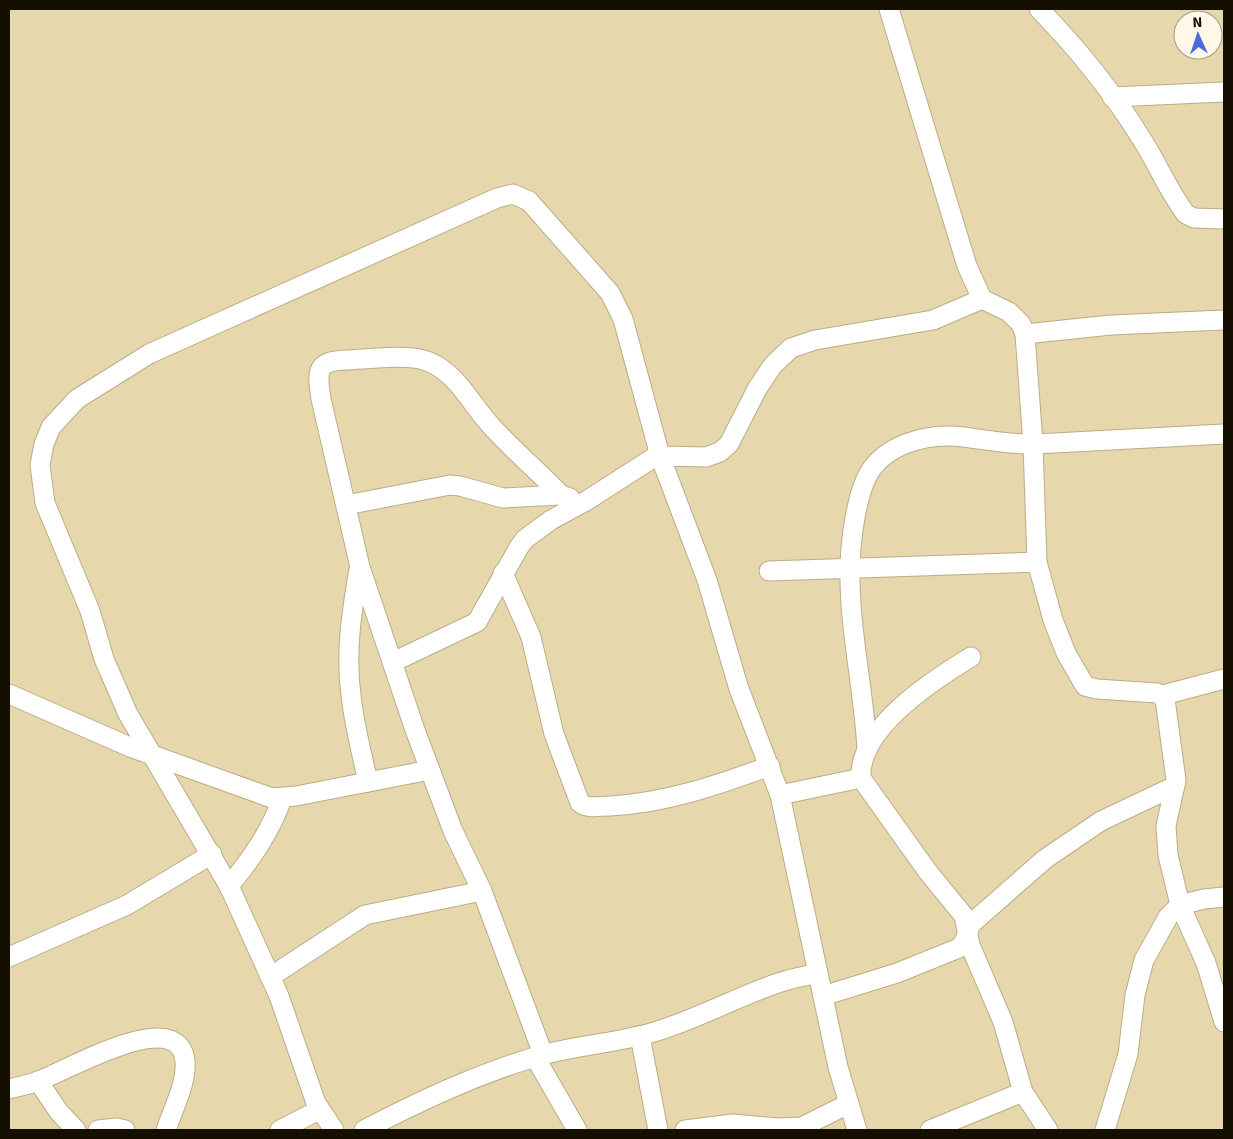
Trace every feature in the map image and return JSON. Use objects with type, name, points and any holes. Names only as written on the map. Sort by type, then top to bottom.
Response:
[{"type":"street","points":[[889,9],[967,266],[982,299],[1009,312],[1021,324],[1025,334],[1033,444],[1037,562],[1056,628],[1066,653],[1086,686],[1097,689],[1157,693],[1163,696],[1224,679]]},
{"type":"street","points":[[1039,9],[1072,43],[1141,137],[1186,214],[1194,218],[1224,219]]},
{"type":"street","points":[[1112,97],[1224,92]]},
{"type":"street","points":[[334,1130],[320,1110],[270,977],[230,886],[128,714],[115,688],[90,611],[45,503],[40,465],[44,444],[51,427],[77,399],[110,376],[149,354],[497,198],[513,194],[529,201],[610,293],[626,328],[660,456],[707,580],[740,689],[780,795],[838,1067],[848,1104],[858,1130]]},
{"type":"street","points":[[393,662],[477,622],[503,573],[525,538],[551,520],[660,456],[706,457],[720,452],[729,444],[757,389],[773,365],[792,348],[815,340],[933,320],[982,299]]},
{"type":"street","points":[[1025,334],[1110,325],[1224,320]]},
{"type":"street","points":[[561,495],[485,420],[458,382],[442,369],[428,362],[412,359],[334,361],[321,367],[318,379],[360,567],[430,770],[453,831],[482,891],[539,1056],[577,1130]]},
{"type":"street","points":[[866,750],[865,718],[852,629],[850,569],[856,510],[869,473],[883,458],[902,445],[926,438],[951,436],[1033,444],[1224,434]]},
{"type":"street","points":[[346,506],[450,486],[460,486],[502,498],[561,495],[586,501]]},
{"type":"street","points":[[770,571],[1037,562]]},
{"type":"street","points":[[360,567],[351,624],[349,680],[368,782]]},
{"type":"street","points":[[503,573],[531,637],[554,734],[580,803],[589,807],[679,796],[722,784],[770,766]]},
{"type":"street","points":[[971,657],[917,692],[898,710],[866,750],[860,767],[861,778],[928,872],[961,911],[970,945],[1003,1022],[1023,1092],[1048,1130]]},
{"type":"street","points":[[9,694],[155,757],[263,796],[282,799],[430,770]]},
{"type":"street","points":[[1163,696],[1175,772],[1175,786],[1168,812],[1166,838],[1180,905],[1206,963],[1223,1016]]},
{"type":"street","points":[[780,795],[861,778]]},
{"type":"street","points":[[823,996],[896,973],[946,954],[962,945],[967,929],[1006,892],[1080,834],[1124,808],[1175,786]]},
{"type":"street","points":[[230,886],[268,832],[282,799]]},
{"type":"street","points":[[9,957],[127,905],[212,854]]},
{"type":"street","points":[[270,977],[365,915],[386,909],[482,891]]},
{"type":"street","points":[[1105,1130],[1128,1054],[1140,970],[1168,917],[1180,905],[1204,899],[1224,898]]},
{"type":"street","points":[[364,1130],[458,1083],[539,1056],[640,1036],[693,1019],[765,987],[818,973]]},
{"type":"street","points":[[640,1036],[658,1130]]},
{"type":"street","points":[[9,1089],[38,1081],[128,1043],[151,1037],[168,1038],[179,1045],[185,1060],[180,1090],[166,1130]]},
{"type":"street","points":[[38,1081],[59,1112],[76,1130]]},
{"type":"street","points":[[930,1130],[1023,1092]]},
{"type":"street","points":[[685,1130],[733,1124],[778,1128],[802,1127],[848,1104]]},
{"type":"street","points":[[280,1130],[320,1110]]},
{"type":"street","points":[[98,1130],[117,1128],[125,1130]]}]
